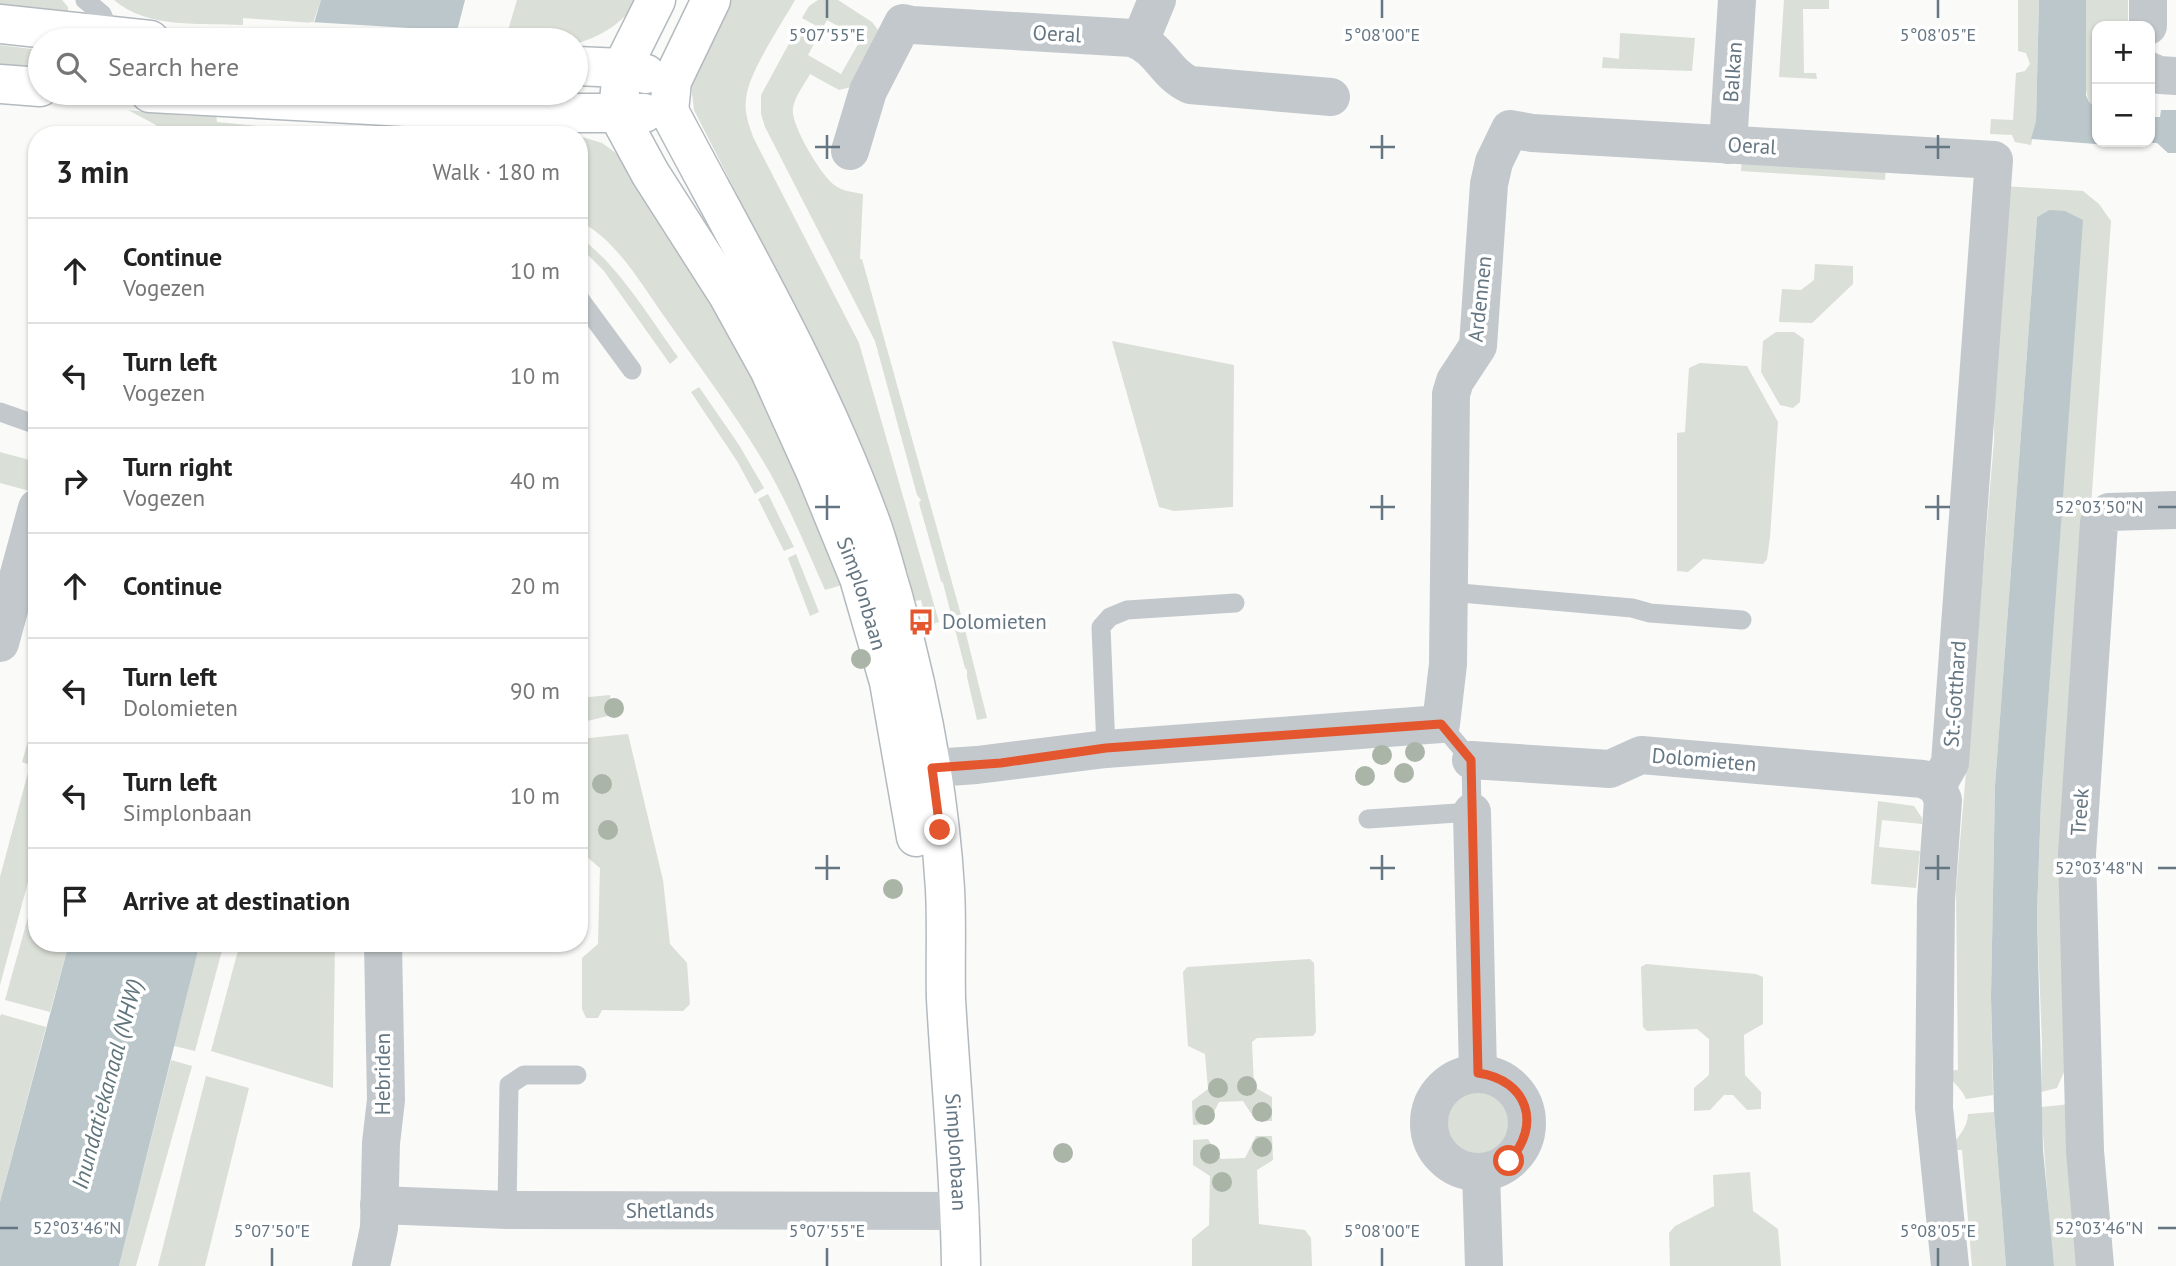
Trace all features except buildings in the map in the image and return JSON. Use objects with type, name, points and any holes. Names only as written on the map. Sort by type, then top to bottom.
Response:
[{"type":"street","points":[[618,114],[622,68],[656,0]]},
{"type":"street","points":[[368,105],[513,113],[618,114],[670,96],[711,0]]},
{"type":"street","points":[[1157,0],[1140,41],[1156,52],[1176,78],[1190,85],[1331,97]]},
{"type":"street","name":"Balkan","points":[[1728,145],[1737,0]]},
{"type":"street","points":[[2148,0],[2148,21]]},
{"type":"street","name":"Oeral","points":[[850,151],[868,91],[904,23],[1132,38],[1140,41]]},
{"type":"street","points":[[0,24],[34,28]]},
{"type":"street","points":[[588,67],[622,68],[670,96]]},
{"type":"street","points":[[2155,73],[2176,76]]},
{"type":"street","points":[[0,84],[28,86]]},
{"type":"street","name":"Simplonbaan","points":[[670,96],[791,341],[830,424],[873,527],[907,645],[923,713],[918,769]]},
{"type":"street","name":"Simplonbaan","points":[[618,114],[650,173],[728,295],[769,369],[816,473],[863,591],[918,769],[945,891],[946,997],[961,1211],[961,1266]]},
{"type":"street","name":"Oeral","points":[[1510,129],[1532,133],[1994,160]]},
{"type":"street","name":"Ardennen","points":[[1441,724],[1448,664],[1451,394],[1455,381],[1478,346],[1489,184],[1494,162],[1510,129]]},
{"type":"street","name":"St.-Gotthard","points":[[1937,786],[1950,763],[1994,160]]},
{"type":"street","name":"Treek","points":[[2095,1266],[2085,1151],[2077,854],[2099,523],[2109,512],[2176,510]]},
{"type":"street","points":[[0,643],[28,541]]},
{"type":"street","points":[[918,769],[1001,763],[1106,748],[1441,724]]},
{"type":"street","name":"Dolomieten","points":[[1471,760],[1610,769],[1641,755],[1923,779],[1937,786]]},
{"type":"street","points":[[1937,786],[1943,800],[1936,900],[1934,1108],[1950,1266]]},
{"type":"street","points":[[1472,812],[1478,1073]]},
{"type":"street","name":"Hebriden","points":[[371,1266],[379,1228],[381,1143],[386,1100],[383,952]]},
{"type":"street","points":[[1478,1073],[1493,1075],[1517,1092],[1525,1105],[1527,1122],[1523,1143],[1509,1161],[1496,1169],[1481,1172],[1450,1164],[1438,1152],[1431,1138],[1428,1121],[1438,1093],[1463,1075],[1478,1073]]},
{"type":"street","points":[[1481,1172],[1484,1266]]},
{"type":"street","name":"Shetlands","points":[[379,1205],[507,1210],[961,1211]]},
{"type":"lane","points":[[85,0],[102,14],[108,28]]},
{"type":"lane","points":[[588,310],[632,370]]},
{"type":"lane","points":[[0,412],[28,422]]},
{"type":"lane","points":[[1450,592],[1742,620]]},
{"type":"lane","points":[[1106,748],[1101,627],[1110,617],[1126,610],[1235,603]]},
{"type":"lane","points":[[1368,819],[1472,812],[1471,760],[1441,724]]},
{"type":"lane","points":[[507,1210],[509,1085],[524,1075],[577,1075]]},
{"type":"shaded area","points":[[0,0],[62,0],[68,11],[63,14],[0,6]]},
{"type":"shaded area","points":[[114,0],[321,0],[313,23],[243,18],[243,25],[159,20],[142,16]]},
{"type":"shaded area","points":[[517,0],[638,0],[611,28],[588,40],[588,28],[509,28]]},
{"type":"shaded area","points":[[729,0],[795,0],[766,49],[748,88],[747,118],[753,137],[859,343],[939,622],[927,626],[921,600],[915,601],[907,570],[901,570],[855,434],[834,385],[694,110],[692,74]]},
{"type":"shaded area","points":[[818,0],[838,0],[872,22],[878,30],[851,87],[839,90],[810,74],[796,99],[793,115],[807,148],[827,178],[840,188],[863,194],[860,259],[963,622],[987,718],[977,720],[967,670],[875,341],[765,127],[761,114],[761,95],[798,27],[817,38],[808,55],[841,74],[861,39],[827,20],[822,29],[802,18],[809,6]]},
{"type":"shaded area","points":[[1784,0],[1829,0],[1829,9],[1803,9],[1804,73],[1816,73],[1817,79],[1779,77]]},
{"type":"shaded area","points":[[2018,0],[2039,0],[2036,121],[2031,145],[2015,142],[2012,135],[1990,134],[1991,119],[2013,120],[2016,73],[2025,71],[2030,64],[2026,53],[2018,51]]},
{"type":"shaded area","points":[[2086,0],[2128,0],[2128,21],[2092,21],[2092,104],[2084,83]]},
{"type":"shaded area","points":[[1620,33],[1695,38],[1692,71],[1602,68],[1603,57],[1619,59]]},
{"type":"shaded area","points":[[0,45],[28,48],[28,67],[0,66]]},
{"type":"shaded area","points":[[128,110],[188,116],[216,114],[217,122],[258,126],[157,126]]},
{"type":"shaded area","points":[[588,139],[602,143],[623,158],[756,368],[849,583],[825,590],[778,488],[737,420],[627,263],[588,227]]},
{"type":"shaded area","points":[[1742,156],[1886,165],[1885,180],[1741,171]]},
{"type":"shaded area","points":[[2003,186],[2083,191],[2099,204],[2111,221],[2090,521],[2068,1063],[2057,1088],[2041,1092],[2037,914],[2041,801],[2069,405],[2049,210],[2037,217],[1995,786],[1991,997],[1993,1095],[1966,1099],[1946,1071],[1958,1070],[1956,890],[1994,441],[1995,329]]},
{"type":"shaded area","points":[[588,244],[620,277],[678,357],[670,364],[604,271],[588,255]]},
{"type":"shaded area","points":[[1815,264],[1853,266],[1853,284],[1812,323],[1779,322],[1782,289],[1801,290],[1814,280]]},
{"type":"shaded area","points":[[1776,332],[1794,332],[1804,339],[1800,402],[1793,408],[1780,405],[1761,372],[1763,341]]},
{"type":"shaded area","points":[[1112,341],[1234,365],[1233,507],[1174,511],[1159,507]]},
{"type":"shaded area","points":[[1700,363],[1747,366],[1778,422],[1770,537],[1767,559],[1763,564],[1703,559],[1688,572],[1677,571],[1677,433],[1685,432],[1689,368]]},
{"type":"shaded area","points":[[699,387],[739,445],[764,488],[755,494],[737,461],[691,392]]},
{"type":"shaded area","points":[[0,452],[28,460],[28,491],[0,483]]},
{"type":"shaded area","points":[[768,494],[794,547],[784,551],[758,499]]},
{"type":"shaded area","points":[[796,554],[819,612],[810,616],[788,558]]},
{"type":"shaded area","points":[[610,695],[611,704],[617,704],[618,711],[588,721],[588,697]]},
{"type":"shaded area","points":[[628,734],[663,880],[670,944],[687,963],[690,1004],[683,1011],[602,1010],[598,1018],[586,1018],[582,1009],[582,958],[598,944],[600,868],[588,858],[588,738]]},
{"type":"shaded area","points":[[28,742],[28,764],[22,762]]},
{"type":"shaded area","points":[[28,772],[28,882],[0,985],[0,877]]},
{"type":"shaded area","points":[[1878,801],[1914,806],[1922,818],[1922,824],[1882,820],[1879,847],[1920,851],[1916,888],[1871,884]]},
{"type":"shaded area","points":[[28,917],[28,952],[67,952],[50,1012],[5,1000]]},
{"type":"shaded area","points":[[198,952],[222,952],[195,1051],[174,1046]]},
{"type":"shaded area","points":[[238,952],[335,952],[333,1088],[211,1051]]},
{"type":"shaded area","points":[[1310,959],[1314,963],[1316,1032],[1313,1036],[1257,1038],[1252,1042],[1254,1087],[1272,1097],[1272,1121],[1256,1121],[1243,1101],[1219,1102],[1208,1124],[1193,1125],[1192,1101],[1208,1089],[1205,1054],[1188,1046],[1183,972],[1187,967]]},
{"type":"shaded area","points":[[1646,964],[1756,974],[1763,977],[1763,1024],[1744,1035],[1745,1075],[1761,1092],[1761,1109],[1747,1110],[1733,1095],[1724,1095],[1710,1110],[1694,1111],[1694,1088],[1709,1075],[1709,1039],[1697,1029],[1647,1031],[1643,1027],[1641,967]]},
{"type":"shaded area","points":[[1,1014],[46,1027],[0,1202],[0,1017]]},
{"type":"shaded area","points":[[171,1060],[192,1066],[136,1266],[119,1266]]},
{"type":"shaded area","points":[[206,1076],[249,1088],[205,1266],[158,1266]]},
{"type":"shaded area","points":[[1487,1089],[1508,1104],[1514,1116],[1512,1136],[1504,1147],[1487,1157],[1473,1157],[1456,1147],[1448,1136],[1446,1116],[1456,1099],[1467,1091]]},
{"type":"shaded area","points":[[2071,1104],[2084,1266],[2054,1266],[2041,1107]]},
{"type":"shaded area","points":[[1994,1112],[2006,1266],[1972,1266],[1962,1150],[1950,1150],[1964,1128],[1968,1114]]},
{"type":"shaded area","points":[[1256,1136],[1272,1136],[1273,1160],[1257,1170],[1259,1224],[1305,1230],[1311,1238],[1312,1266],[1192,1266],[1192,1239],[1209,1225],[1210,1176],[1193,1165],[1193,1140],[1208,1139],[1221,1159],[1245,1158]]},
{"type":"shaded area","points":[[1750,1172],[1753,1211],[1778,1229],[1781,1266],[1670,1266],[1669,1233],[1675,1226],[1714,1206],[1713,1175]]},
{"type":"water","points":[[321,0],[465,0],[458,28],[313,28]]},
{"type":"water","points":[[2039,0],[2086,0],[2086,95],[2092,104],[2092,144],[2031,139],[2036,121]]},
{"type":"water","points":[[2161,110],[2176,110],[2176,153],[2168,153],[2155,143],[2155,117],[2160,117]]},
{"type":"water","points":[[2049,210],[2065,211],[2083,220],[2041,801],[2037,914],[2043,1150],[2054,1266],[2006,1266],[1994,1112],[1991,997],[1995,786],[2037,217]]},
{"type":"water","name":"Inundatiekanaal (NHW)","points":[[67,952],[198,952],[119,1266],[0,1266],[0,1202]]},
{"type":"pier","points":[[310,22],[410,28],[309,28]]},
{"type":"pier","points":[[288,105],[437,105],[432,126],[283,126]]},
{"type":"place","name":"Dolomieten","points":[[921,622]]},
{"type":"route","points":[[940,830],[932,768],[1001,763],[1106,748],[1441,724],[1471,760],[1478,1073],[1493,1075],[1506,1082],[1517,1092],[1525,1105],[1526,1136],[1509,1161]]}]
